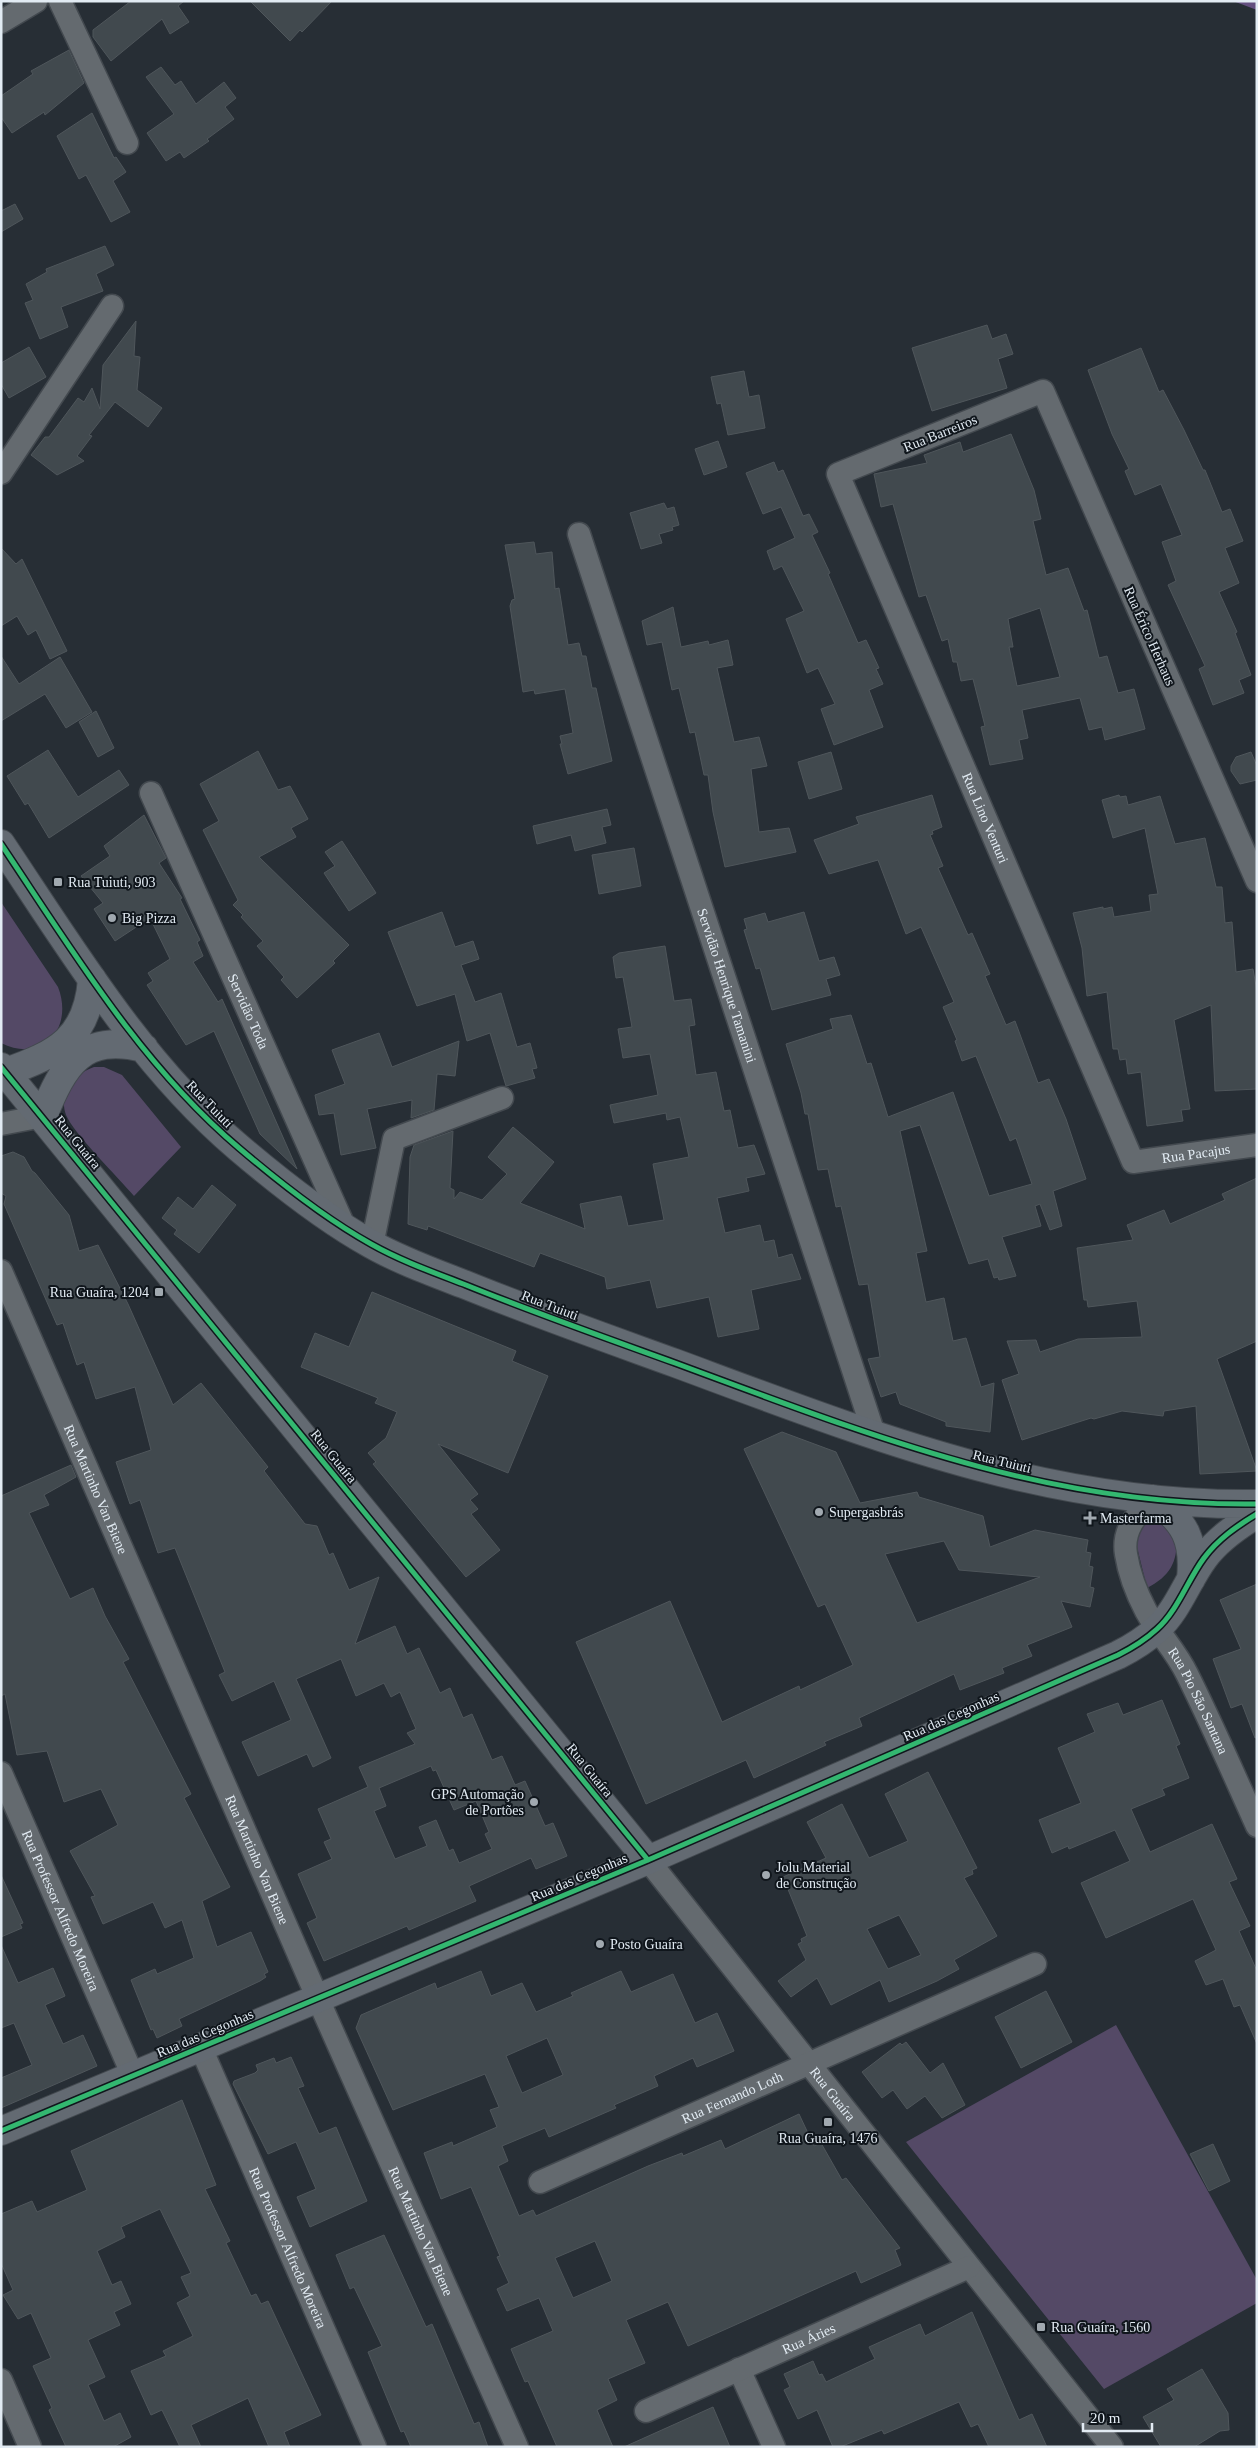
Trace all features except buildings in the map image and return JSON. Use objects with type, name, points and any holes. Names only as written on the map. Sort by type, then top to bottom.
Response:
[{"type":"main road","name":"Rua Tuiuti","points":[[1,844],[92,979],[144,1048],[191,1102],[238,1147],[346,1228],[372,1245],[481,1291],[875,1437],[1022,1479],[1092,1492],[1153,1499],[1257,1504]]},
{"type":"main road","points":[[3,1074],[40,1059],[58,1049],[73,1036],[89,1006],[92,979]]},
{"type":"main road","points":[[43,1116],[57,1082],[66,1068],[78,1056],[93,1047],[110,1044],[127,1044],[144,1048]]},
{"type":"main road","name":"Rua Guaíra","points":[[3,1074],[43,1116],[648,1860]]},
{"type":"main road","points":[[1153,1499],[1172,1512],[1185,1530],[1191,1545],[1193,1562],[1191,1579]]},
{"type":"main road","points":[[1191,1579],[1203,1559],[1218,1542],[1236,1526],[1257,1514]]},
{"type":"main road","name":"Rua das Cegonhas","points":[[1,2131],[648,1860],[1118,1655],[1139,1644],[1158,1629],[1191,1579]]},
{"type":"street","points":[[60,1],[127,143]]},
{"type":"street","points":[[1,22],[34,2]]},
{"type":"street","points":[[1,473],[112,306]]},
{"type":"street","name":"Rua Barreiros","points":[[838,474],[1043,391]]},
{"type":"street","name":"Rua Érico Herhaus","points":[[1043,391],[1257,881]]},
{"type":"street","name":"Rua Lino Venturi","points":[[838,474],[1133,1162]]},
{"type":"street","name":"Servidão Henrique Tamanini","points":[[579,534],[875,1437]]},
{"type":"street","name":"Servidão Toda","points":[[152,793],[346,1228]]},
{"type":"street","points":[[372,1245],[394,1139],[502,1098]]},
{"type":"street","points":[[1,1124],[43,1116]]},
{"type":"street","name":"Rua Pacajus","points":[[1133,1162],[1257,1145]]},
{"type":"street","name":"Rua Martinho Van Biene","points":[[1,1271],[318,1998],[517,2447]]},
{"type":"street","name":"Rua Pio São Santana","points":[[1153,1499],[1139,1511],[1131,1522],[1126,1535],[1125,1552],[1136,1588],[1146,1611],[1187,1673],[1257,1826]]},
{"type":"street","name":"Rua Professor Alfredo Moreira","points":[[1,1773],[133,2076]]},
{"type":"street","name":"Rua Guaíra","points":[[648,1860],[1112,2447]]},
{"type":"street","name":"Rua Fernando Loth","points":[[540,2182],[1035,1964]]},
{"type":"street","name":"Rua Professor Alfredo Moreira","points":[[200,2048],[376,2447]]},
{"type":"street","name":"Rua Áries","points":[[646,2410],[969,2266]]},
{"type":"street","points":[[739,2369],[774,2447]]},
{"type":"street","points":[[1,2380],[30,2447]]},
{"type":"shaded area","points":[[1233,1],[1257,1],[1257,10]]},
{"type":"shaded area","points":[[1,902],[58,987],[62,1002],[62,1016],[58,1028],[51,1038],[42,1045],[30,1049],[16,1048],[1,1043]]},
{"type":"shaded area","points":[[94,1067],[104,1067],[122,1075],[181,1147],[134,1196],[87,1144],[66,1115],[64,1099],[70,1085],[80,1074]]},
{"type":"shaded area","points":[[1153,1519],[1160,1520],[1177,1538],[1177,1547],[1171,1568],[1161,1579],[1147,1588],[1136,1543],[1139,1528]]},
{"type":"shaded area","points":[[1116,2025],[1257,2280],[1257,2303],[1104,2389],[906,2142]]},
{"type":"cycle path","points":[[1,844],[110,1005],[170,1080],[239,1148],[270,1174],[336,1223],[382,1250],[518,1305],[747,1390],[888,1440],[960,1461],[1032,1479],[1105,1493],[1180,1502],[1257,1504]]},
{"type":"cycle path","points":[[1,1067],[648,1860]]},
{"type":"cycle path","points":[[1,2131],[648,1860],[1118,1655],[1138,1644],[1157,1629],[1171,1613],[1209,1551],[1228,1533],[1257,1514]]},
{"type":"place","name":"Rua Tuiuti, 903","points":[[58,882]]},
{"type":"place","name":"Big Pizza","points":[[112,918]]},
{"type":"place","name":"Rua Guaíra, 1204","points":[[159,1292]]},
{"type":"place","name":"Supergasbrás","points":[[819,1512]]},
{"type":"place","name":"Masterfarma","points":[[1090,1518]]},
{"type":"place","name":"GPS Automação de Portões","points":[[534,1802]]},
{"type":"place","name":"Jolu Material de Construção","points":[[766,1875]]},
{"type":"place","name":"Posto Guaíra","points":[[600,1944]]},
{"type":"place","name":"Rua Guaíra, 1476","points":[[828,2122]]},
{"type":"place","name":"Rua Guaíra, 1560","points":[[1041,2327]]}]
